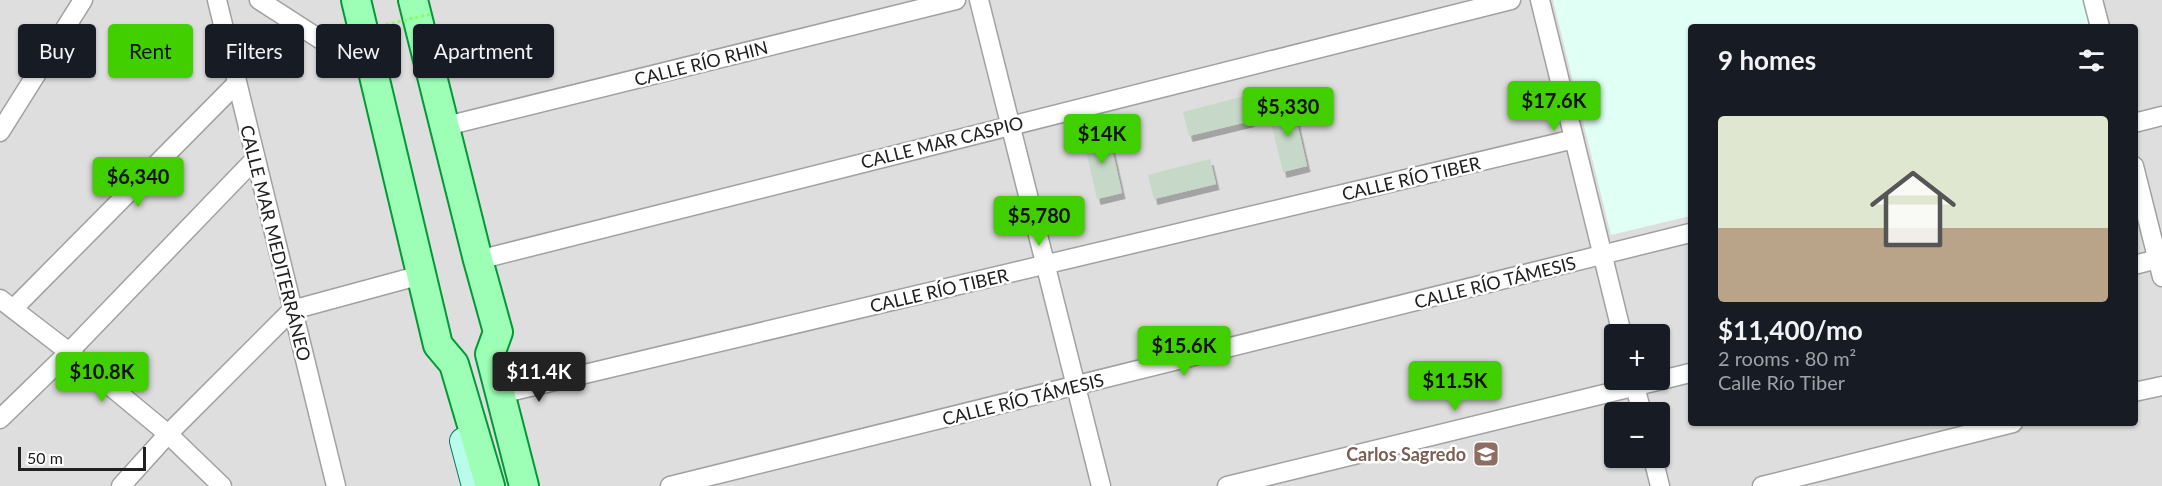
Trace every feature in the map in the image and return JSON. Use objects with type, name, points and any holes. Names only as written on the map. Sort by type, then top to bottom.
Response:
[{"type":"main road","points":[[356,0],[362,24]]},
{"type":"main road","points":[[422,7],[446,126],[478,260],[537,486]]},
{"type":"main road","points":[[375,78],[438,345],[475,486]]},
{"type":"main road","points":[[498,332],[490,354],[524,486]]},
{"type":"main road","points":[[438,345],[454,364],[490,486]]},
{"type":"street","points":[[0,132],[83,0]]},
{"type":"street","name":"CALLE MAR MEDITERRÁNEO","points":[[217,0],[336,486]]},
{"type":"street","points":[[259,0],[316,37]]},
{"type":"street","name":"CALLE RÍO RHIN","points":[[446,126],[956,0]]},
{"type":"street","points":[[980,0],[1101,486]]},
{"type":"street","name":"CALLE MAR CASPIO","points":[[478,260],[1511,0]]},
{"type":"street","points":[[1540,0],[1620,324]]},
{"type":"street","points":[[2093,0],[2099,24]]},
{"type":"street","points":[[222,486],[168,434],[7,303],[237,83]]},
{"type":"street","points":[[2138,122],[2162,116]]},
{"type":"street","name":"CALLE RÍO TIBER","points":[[513,391],[1574,139]]},
{"type":"street","points":[[0,419],[69,352],[255,159]]},
{"type":"street","points":[[2138,180],[2160,258],[2162,277]]},
{"type":"street","name":"CALLE RÍO TÁMESIS","points":[[670,486],[1688,234]]},
{"type":"street","points":[[2138,264],[2160,258]]},
{"type":"street","points":[[121,486],[168,434],[292,310],[421,275]]},
{"type":"street","points":[[1670,377],[1688,373]]},
{"type":"street","points":[[2138,391],[2162,386]]},
{"type":"street","points":[[1227,486],[1606,390]]},
{"type":"street","points":[[1762,486],[2001,426]]},
{"type":"street","points":[[1656,468],[1660,486]]},
{"type":"path","points":[[374,24],[422,7]]},
{"type":"shaded area","points":[[0,0],[2162,0],[2162,486],[0,486]]},
{"type":"shaded area","points":[[1553,0],[2083,0],[2089,24],[1688,24],[1688,216],[1611,235]]},
{"type":"building","points":[[1245,96],[1251,121],[1189,136],[1183,112]]},
{"type":"building","points":[[1293,105],[1307,166],[1283,172],[1268,110]]},
{"type":"building","points":[[1108,131],[1122,193],[1097,199],[1083,137]]},
{"type":"building","points":[[1210,159],[1216,184],[1154,199],[1148,175]]},
{"type":"place","name":"Carlos Sagredo","points":[[1486,454]]}]
